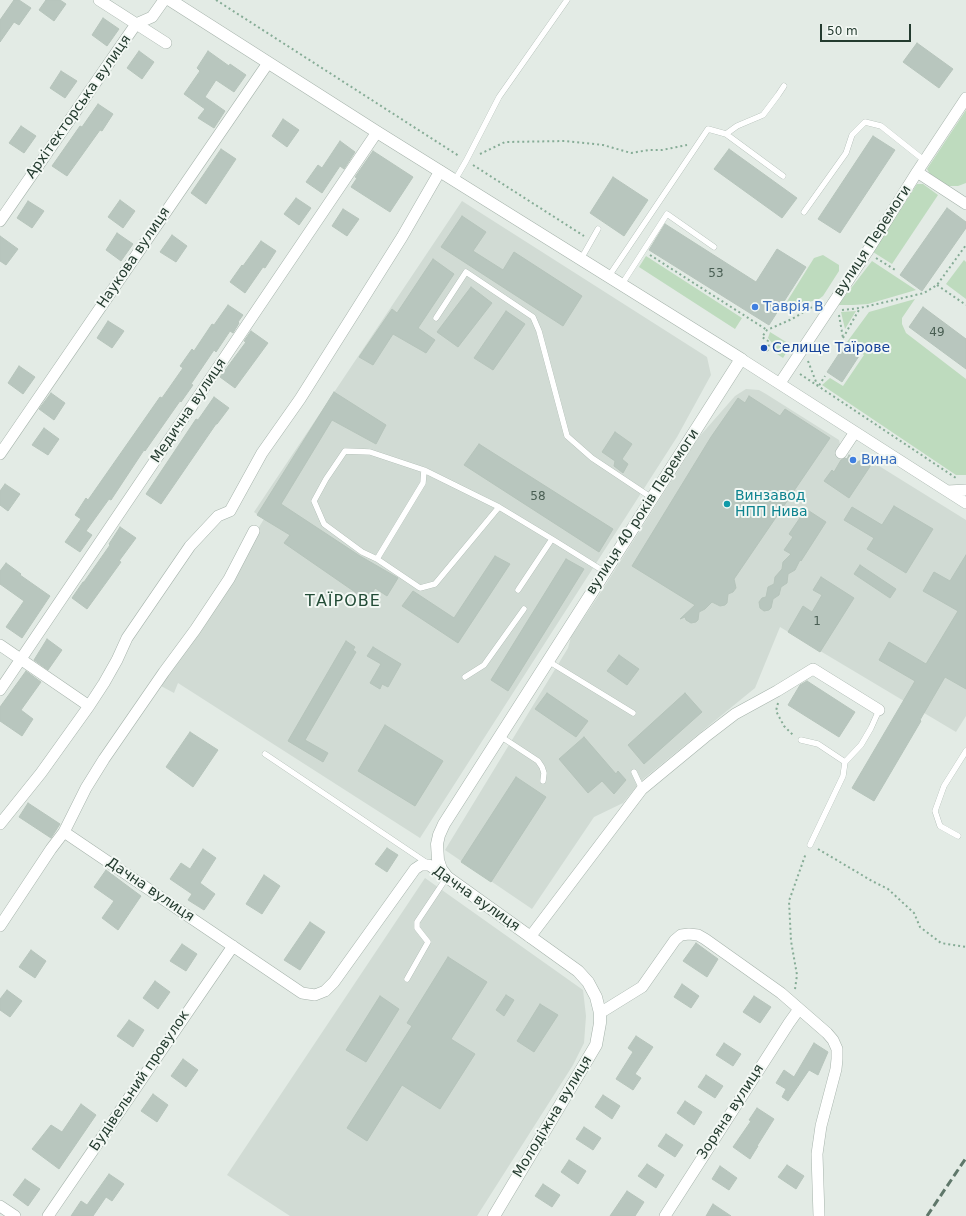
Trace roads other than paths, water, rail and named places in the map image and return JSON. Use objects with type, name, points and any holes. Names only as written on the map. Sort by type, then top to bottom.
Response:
[{"type":"street","points":[[99,0],[166,43]]},
{"type":"street","name":"Архітекторська вулиця","points":[[0,221],[136,24],[152,17],[164,0]]},
{"type":"street","points":[[170,0],[377,132],[780,383],[802,399],[966,503]]},
{"type":"street","name":"Наукова вулиця","points":[[0,454],[268,63]]},
{"type":"street","name":"вулиця Перемоги","points":[[780,383],[867,252],[917,172],[966,98]]},
{"type":"street","name":"Медична вулиця","points":[[0,690],[377,132]]},
{"type":"street","points":[[0,824],[41,773],[89,706],[117,660],[127,638],[190,546],[218,516],[230,511],[262,454],[300,399],[402,237],[440,170]]},
{"type":"street","points":[[917,172],[966,204]]},
{"type":"street","name":"вулиця 40 років Перемоги","points":[[447,877],[441,869],[438,860],[437,844],[444,824],[741,359]]},
{"type":"street","points":[[841,453],[855,432]]},
{"type":"street","points":[[948,492],[966,490]]},
{"type":"street","points":[[0,926],[64,832],[86,788],[104,759],[195,630],[228,578],[254,531]]},
{"type":"street","points":[[0,645],[89,706]]},
{"type":"street","points":[[530,937],[642,789],[735,714],[813,669],[880,710]]},
{"type":"street","name":"Дачна вулиця","points":[[64,832],[302,993],[315,995],[325,991],[334,982],[415,869],[421,865],[429,865],[578,971],[588,982],[596,997],[600,1013]]},
{"type":"street","points":[[600,1013],[642,987],[675,940],[681,935],[689,934],[698,935],[705,938],[781,993],[827,1033],[833,1040],[837,1049],[837,1059],[836,1069],[821,1126],[817,1154],[819,1216]]},
{"type":"street","name":"Будівельний провулок","points":[[48,1216],[233,946]]},
{"type":"street","name":"Зоряна вулиця","points":[[665,1216],[784,1029],[799,1009]]},
{"type":"street","name":"Молодіжна вулиця","points":[[494,1216],[596,1045],[600,1023],[600,1013]]},
{"type":"street","points":[[0,1206],[15,1216]]},
{"type":"lane","points":[[455,180],[499,97],[567,0]]},
{"type":"lane","points":[[726,134],[737,126],[763,115],[784,86]]},
{"type":"lane","points":[[804,212],[846,153],[852,135],[865,122],[881,126],[925,161]]},
{"type":"lane","points":[[609,276],[708,129],[726,134],[783,176]]},
{"type":"lane","points":[[622,284],[667,214],[714,247]]},
{"type":"lane","points":[[581,259],[598,229]]},
{"type":"lane","points":[[436,318],[466,272],[533,317],[539,331],[567,436],[592,458],[653,498]]},
{"type":"lane","points":[[499,507],[435,584],[420,588],[377,559],[362,552],[324,524],[314,501],[326,479],[345,451],[370,452],[424,470],[499,507],[605,572]]},
{"type":"lane","points":[[377,559],[423,483],[424,470]]},
{"type":"lane","points":[[518,590],[552,539]]},
{"type":"lane","points":[[465,676],[484,665],[524,609]]},
{"type":"lane","points":[[548,661],[633,712]]},
{"type":"lane","points":[[810,844],[843,776],[845,762],[861,745],[880,710]]},
{"type":"lane","points":[[500,736],[538,761],[542,766],[544,773],[543,781]]},
{"type":"lane","points":[[800,740],[818,744],[845,762]]},
{"type":"lane","points":[[958,836],[940,826],[935,811],[944,786],[966,750]]},
{"type":"lane","points":[[265,754],[429,865]]},
{"type":"lane","points":[[634,772],[642,789]]},
{"type":"lane","points":[[407,979],[428,942],[417,928],[417,922],[447,877]]},
{"type":"railway","points":[[927,1216],[966,1158]]},
{"type":"place","name":"Таврія В","points":[[755,307]]},
{"type":"place","name":"Селище Таїрове","points":[[764,348]]},
{"type":"place","name":"Вина","points":[[853,460]]},
{"type":"place","name":"Винзавод НПП Нива","points":[[727,504]]},
{"type":"district","name":"ТАЇРОВЕ","points":[[343,602]]}]
